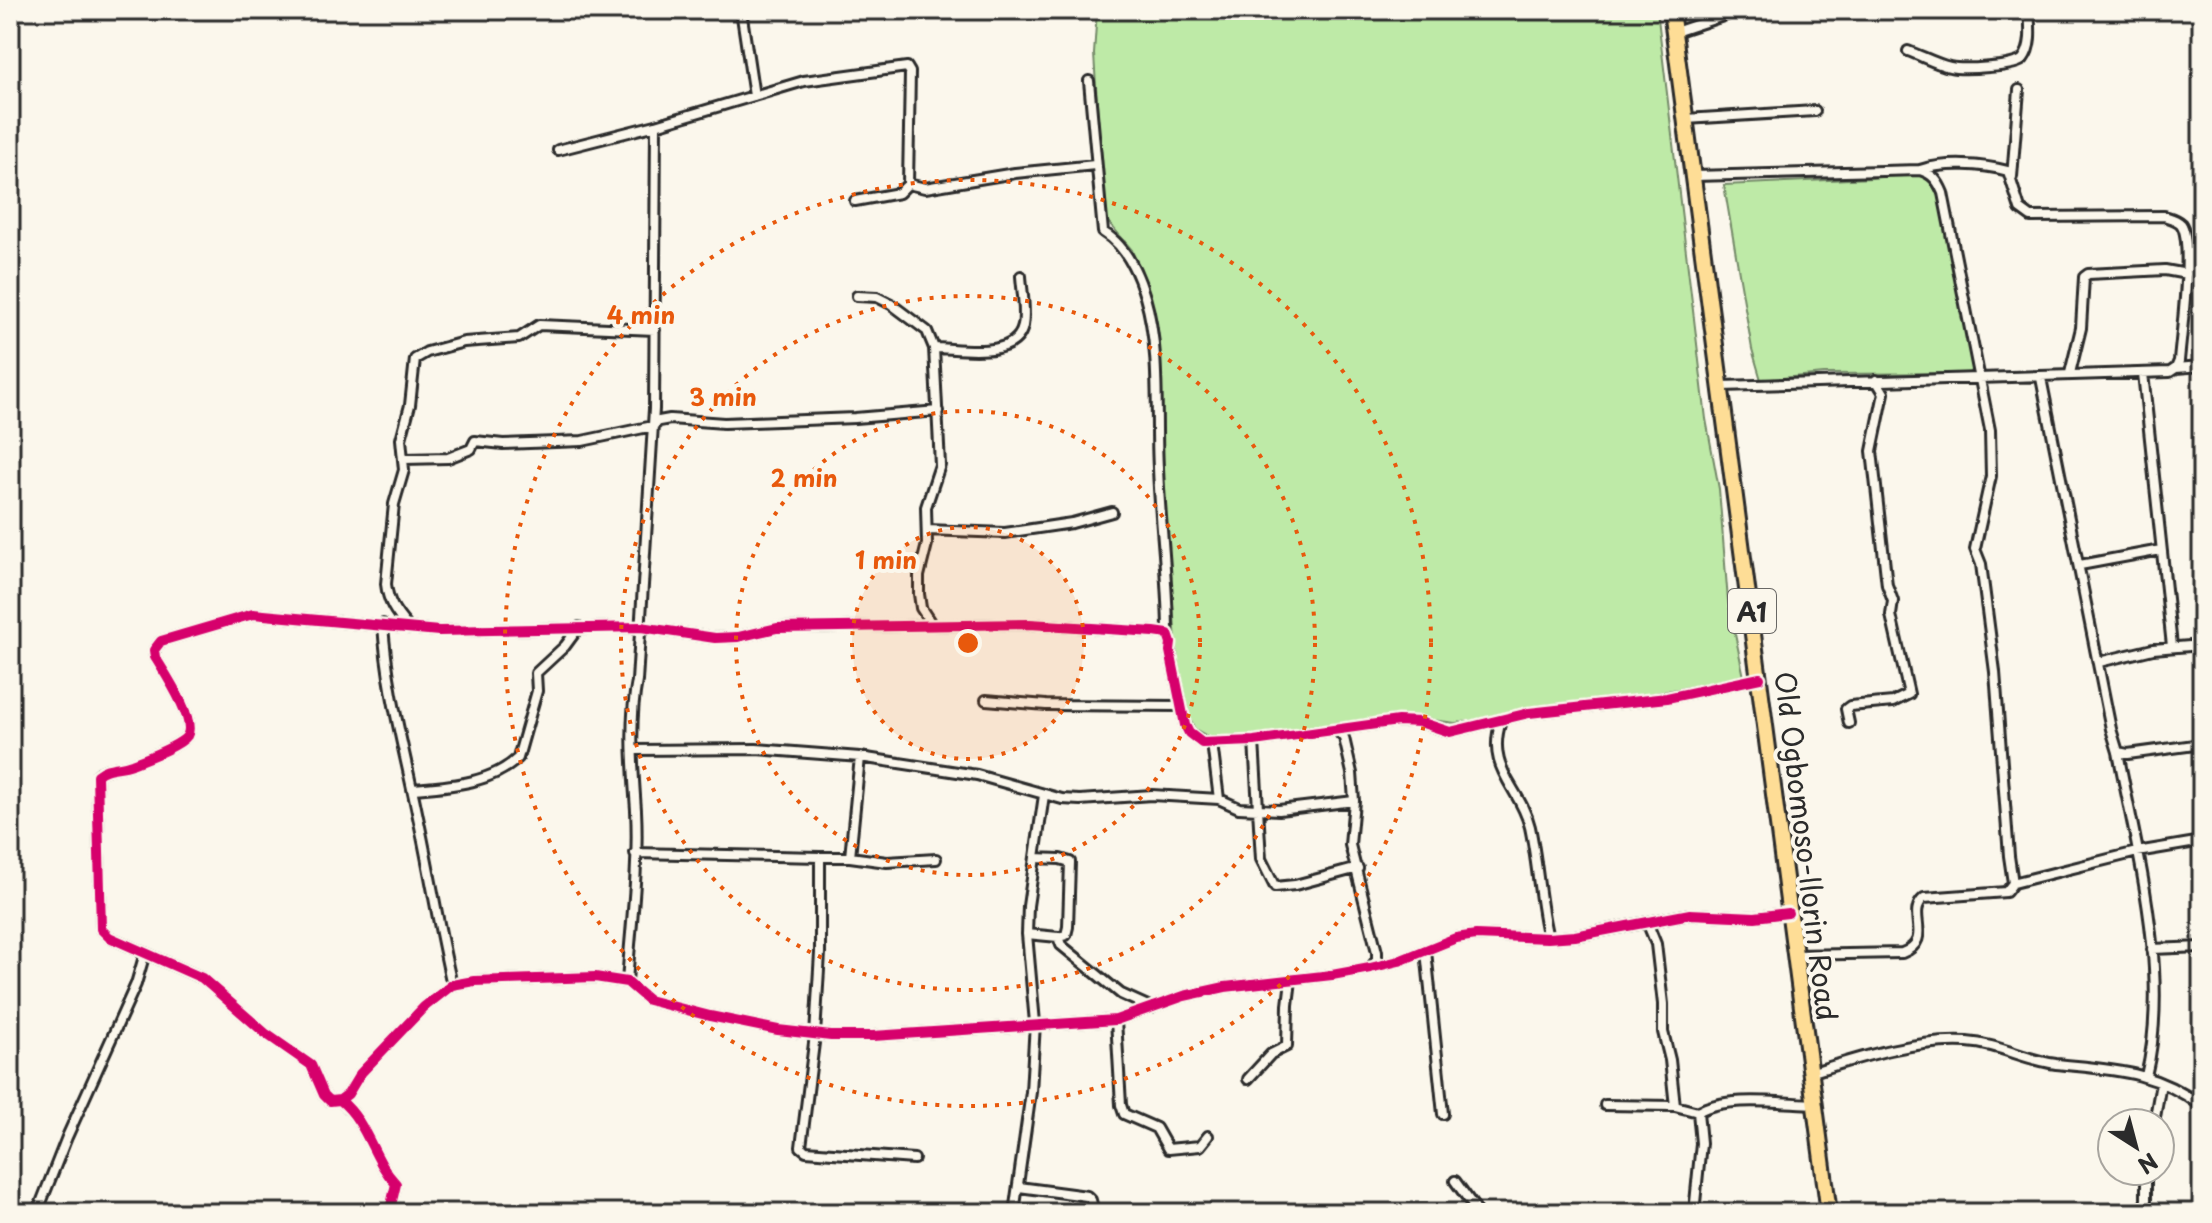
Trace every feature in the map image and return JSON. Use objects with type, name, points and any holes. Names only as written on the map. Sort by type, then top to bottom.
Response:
[{"type":"highway","name":"Old Ogbomoso-Ilorin Road","points":[[1671,10],[1829,1213]]},
{"type":"street","points":[[741,10],[754,96]]},
{"type":"street","points":[[1675,32],[1741,10]]},
{"type":"street","points":[[1908,51],[1948,67],[2014,65],[2025,56],[2030,45],[2029,10]]},
{"type":"street","points":[[558,150],[804,81],[907,67],[910,72],[908,184],[899,193],[855,201]]},
{"type":"street","points":[[1089,81],[1103,232],[1116,239],[1128,258],[1145,295],[1149,312],[1154,353],[1168,634],[1180,706],[1189,733],[1202,743],[1254,741],[1398,721],[1420,722],[1450,732],[1529,713],[1667,698],[1760,678]]},
{"type":"street","points":[[2012,178],[2019,90]]},
{"type":"street","points":[[1686,119],[1815,111]]},
{"type":"street","points":[[627,982],[635,853],[632,702],[637,681],[653,426],[656,125]]},
{"type":"street","points":[[908,184],[925,188],[1015,173],[1095,165]]},
{"type":"street","points":[[1694,176],[1920,170],[1933,166],[1994,167],[2008,171],[2020,209],[2031,217],[2164,216],[2174,219],[2185,233],[2187,274],[2176,368]]},
{"type":"street","points":[[1794,955],[1902,953],[1913,949],[1919,940],[1918,906],[1924,898],[2006,892],[2013,883],[1995,672],[1981,564],[1975,549],[1991,476],[1990,430],[1943,193],[1930,173],[1920,170]]},
{"type":"street","points":[[2070,373],[2081,328],[2084,277],[2088,274],[2165,270],[2187,274]]},
{"type":"street","points":[[934,348],[1006,347],[1016,340],[1024,321],[1021,276]]},
{"type":"street","points":[[857,296],[877,297],[891,304],[927,331],[934,348],[940,465],[926,507],[927,530],[919,594],[921,608],[932,625]]},
{"type":"street","points":[[407,627],[387,597],[386,584],[394,504],[404,459],[401,439],[410,405],[415,359],[420,354],[464,342],[513,340],[539,325],[655,330]]},
{"type":"street","points":[[1722,386],[2041,378],[2070,373],[2162,373],[2176,368],[2202,366]]},
{"type":"street","points":[[2143,373],[2172,646]]},
{"type":"street","points":[[2041,378],[2118,752],[2152,949],[2154,1032],[2146,1076]]},
{"type":"street","points":[[1849,723],[1846,709],[1850,706],[1893,702],[1909,694],[1891,615],[1893,601],[1887,585],[1874,480],[1873,442],[1884,393],[1876,380]]},
{"type":"street","points":[[404,459],[448,458],[471,449],[475,441],[503,444],[582,441],[653,426],[670,419],[724,423],[938,411]]},
{"type":"street","points":[[927,530],[1005,533],[1072,523],[1112,512]]},
{"type":"street","points":[[2080,565],[2161,550]]},
{"type":"street","points":[[1168,634],[1030,624],[777,628],[738,637],[715,638],[641,627],[439,631],[253,614],[156,645],[155,657],[187,714],[190,723],[188,734],[176,744],[128,765],[100,772],[96,782],[100,925],[109,937],[202,978],[265,1033],[305,1059],[315,1070],[324,1095],[330,1101],[340,1100],[348,1094],[360,1074],[424,1007],[452,985],[474,981],[595,977],[627,982],[648,1000],[660,1005],[778,1030],[815,1035],[873,1036],[1116,1020],[1184,996],[1225,987],[1370,968],[1456,938],[1476,935],[1548,938],[1575,936],[1698,913],[1755,917],[1788,913]]},
{"type":"street","points":[[383,624],[385,668],[452,985]]},
{"type":"street","points":[[413,789],[475,780],[497,773],[518,758],[537,691],[536,673],[565,646],[579,627]]},
{"type":"street","points":[[2099,662],[2172,646],[2202,645]]},
{"type":"street","points":[[986,700],[1046,705],[1180,706]]},
{"type":"street","points":[[1501,721],[1496,740],[1497,751],[1504,776],[1525,811],[1548,938]]},
{"type":"street","points":[[1337,730],[1344,738],[1347,750],[1354,801],[1350,845],[1377,952],[1377,960],[1370,968]]},
{"type":"street","points":[[1254,741],[1261,859],[1275,887],[1295,885],[1358,868]]},
{"type":"street","points":[[1212,743],[1219,799]]},
{"type":"street","points":[[2118,752],[2128,754],[2202,744]]},
{"type":"street","points":[[635,750],[756,749],[860,757],[977,775],[1044,795],[1080,800],[1152,795],[1219,799],[1239,808],[1279,810],[1354,801]]},
{"type":"street","points":[[850,857],[860,757]]},
{"type":"street","points":[[1014,1213],[1031,1092],[1035,1023],[1027,934],[1044,795]]},
{"type":"street","points":[[2013,883],[2137,852],[2202,841]]},
{"type":"street","points":[[635,853],[850,857],[887,862],[936,859]]},
{"type":"street","points":[[820,857],[820,953],[815,1035],[801,1147],[806,1151],[914,1159]]},
{"type":"street","points":[[1027,934],[1058,937],[1066,935],[1068,927],[1070,862],[1035,858]]},
{"type":"street","points":[[1647,922],[1656,944],[1663,1032],[1670,1060],[1675,1106]]},
{"type":"street","points":[[1058,937],[1061,945],[1121,994],[1152,1008]]},
{"type":"street","points":[[2152,949],[2202,947]]},
{"type":"street","points":[[1426,951],[1443,1114]]},
{"type":"street","points":[[37,1213],[67,1137],[136,984],[145,953]]},
{"type":"street","points":[[1248,1079],[1271,1054],[1287,1046],[1291,980]]},
{"type":"street","points":[[1116,1020],[1124,1114],[1156,1128],[1168,1149],[1200,1146],[1208,1136]]},
{"type":"street","points":[[1810,1073],[1877,1053],[1965,1042],[2000,1047],[2035,1060],[2115,1068],[2146,1076],[2202,1106]]},
{"type":"street","points":[[2157,1107],[2161,1083]]},
{"type":"street","points":[[340,1100],[353,1111],[366,1130],[380,1167],[396,1184],[391,1205],[400,1213]]},
{"type":"street","points":[[1605,1105],[1675,1106],[1698,1112],[1708,1106],[1731,1102],[1814,1104]]},
{"type":"street","points":[[1694,1213],[1701,1143],[1698,1112]]},
{"type":"street","points":[[1455,1181],[1476,1213]]},
{"type":"street","points":[[1019,1187],[1087,1196],[1094,1213]]},
{"type":"street","points":[[2085,1213],[2146,1212],[2146,1187]]},
{"type":"green space","points":[[1097,10],[1657,10],[1706,419],[1719,489],[1728,601],[1744,677],[1611,701],[1455,723],[1403,716],[1258,737],[1209,737],[1195,729],[1185,710],[1177,652],[1163,484],[1158,329],[1132,250],[1104,217],[1094,54]]},
{"type":"green space","points":[[1909,173],[1930,182],[1940,202],[1973,366],[1971,373],[1824,374],[1761,380],[1752,349],[1724,185],[1872,178]]},
{"type":"cycle path","points":[[400,1213],[391,1205],[396,1184],[364,1130],[340,1100],[330,1101],[324,1095],[311,1065],[265,1033],[202,978],[109,937],[101,929],[97,775],[170,748],[183,740],[189,729],[184,708],[155,657],[154,650],[161,641],[253,614],[439,631],[641,627],[715,638],[738,637],[777,628],[1030,624],[1154,632],[1168,634],[1185,725],[1189,733],[1202,743],[1254,741],[1398,721],[1420,722],[1450,732],[1529,713],[1667,698],[1760,678]]},
{"type":"cycle path","points":[[340,1100],[348,1094],[360,1074],[424,1007],[452,985],[474,981],[595,977],[627,982],[648,1000],[710,1016],[778,1030],[831,1036],[873,1036],[1116,1020],[1184,996],[1225,987],[1370,968],[1399,961],[1456,938],[1476,935],[1548,938],[1575,936],[1690,914],[1755,917],[1788,913]]}]
